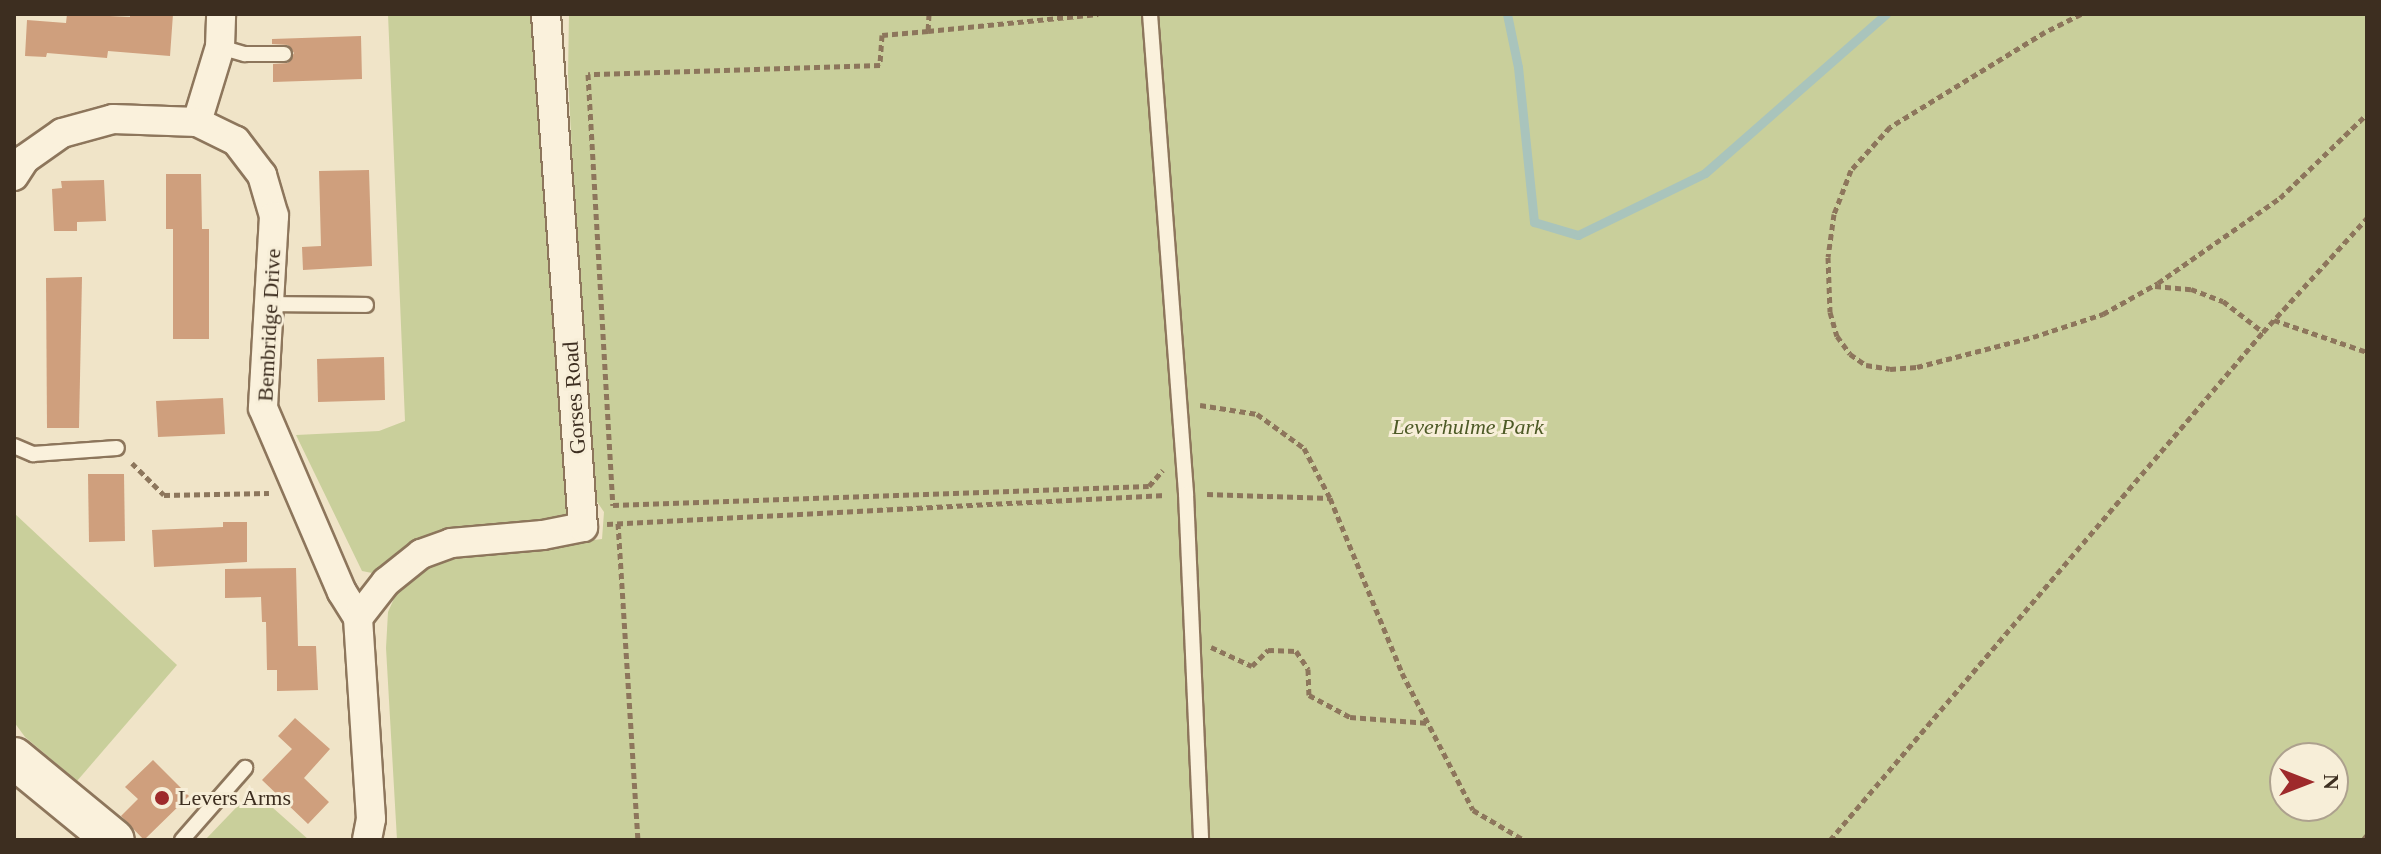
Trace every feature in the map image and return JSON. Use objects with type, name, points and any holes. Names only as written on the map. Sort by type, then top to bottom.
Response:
[{"type":"main road","points":[[14,758],[114,840]]},
{"type":"street","points":[[197,122],[220,47],[221,14]]},
{"type":"street","name":"Gorses Road","points":[[358,618],[386,582],[421,554],[451,543],[543,535],[583,527],[546,14]]},
{"type":"street","name":"Bembridge Drive","points":[[14,176],[25,159],[62,133],[113,119],[197,122],[236,141],[262,175],[274,216],[263,408],[342,592],[358,618],[371,819],[367,840]]},
{"type":"lane","points":[[1150,14],[1186,494],[1201,840]]},
{"type":"lane","points":[[220,47],[245,54],[284,54]]},
{"type":"lane","points":[[269,304],[366,305]]},
{"type":"lane","points":[[14,446],[33,454],[117,448]]},
{"type":"lane","points":[[182,840],[245,768]]},
{"type":"path","points":[[928,31],[929,14]]},
{"type":"path","points":[[1098,14],[882,35],[880,65],[588,74],[613,505],[1149,486],[1163,471],[1162,455]]},
{"type":"path","points":[[2081,14],[2045,32],[1890,127],[1851,170],[1834,214],[1828,257],[1830,312],[1837,336],[1850,354],[1866,365],[1890,369],[1917,367],[2033,337],[2103,314],[2154,286],[2280,198],[2367,114]]},
{"type":"path","points":[[1830,840],[2263,332],[2367,218]]},
{"type":"path","points":[[2154,286],[2191,289],[2223,301],[2263,332]]},
{"type":"path","points":[[2274,320],[2367,352]]},
{"type":"path","points":[[1180,402],[1257,414],[1304,448],[1330,498],[1402,673],[1473,810],[1524,840]]},
{"type":"path","points":[[117,448],[164,495],[299,493]]},
{"type":"path","points":[[638,840],[618,523],[1186,494],[1330,498]]},
{"type":"path","points":[[1192,638],[1252,666],[1268,650],[1296,651],[1308,669],[1309,695],[1350,717],[1429,723]]},
{"type":"path","points":[[2363,840],[2367,835]]},
{"type":"green space","points":[[388,14],[542,14],[572,522],[416,541],[372,573],[362,571],[296,435],[379,431],[405,421]]},
{"type":"green space","name":"Leverhulme Park","points":[[569,14],[2367,14],[2367,840],[397,840],[386,648],[388,612],[401,583],[425,560],[602,539],[604,512],[589,490],[568,75]]},
{"type":"green space","points":[[14,513],[177,665],[77,781],[25,737],[14,722]]},
{"type":"green space","points":[[253,790],[309,840],[205,840]]},
{"type":"building","points":[[67,14],[130,17],[130,14],[173,14],[170,56],[108,51],[107,58],[47,53],[46,57],[25,56],[27,20],[66,23]]},
{"type":"building","points":[[361,36],[362,79],[273,82],[273,64],[288,63],[294,53],[288,45],[272,44],[272,39]]},
{"type":"building","points":[[369,170],[372,266],[303,270],[302,247],[321,246],[319,171]]},
{"type":"building","points":[[166,174],[201,174],[202,229],[209,229],[209,339],[173,339],[173,229],[166,229]]},
{"type":"building","points":[[104,180],[106,221],[77,222],[77,231],[54,231],[52,189],[62,188],[61,181]]},
{"type":"building","points":[[82,277],[79,428],[47,428],[46,278]]},
{"type":"building","points":[[384,357],[385,400],[318,402],[317,359]]},
{"type":"building","points":[[223,398],[225,434],[158,437],[156,401]]},
{"type":"building","points":[[88,474],[124,474],[125,541],[89,542]]},
{"type":"building","points":[[223,522],[247,522],[247,562],[154,567],[152,530],[223,527]]},
{"type":"building","points":[[296,568],[298,646],[316,646],[318,690],[277,691],[277,670],[267,670],[266,622],[262,622],[261,597],[225,598],[225,569]]},
{"type":"building","points":[[295,718],[330,749],[304,778],[329,802],[308,824],[262,780],[292,749],[278,736]]},
{"type":"building","name":"Levers Arms","points":[[153,760],[189,796],[144,840],[121,816],[138,799],[125,787]]},
{"type":"waterway","points":[[1507,14],[1518,67],[1534,222],[1578,235],[1705,173],[1886,14]]},
{"type":"place","name":"Levers Arms","points":[[162,798]]}]
